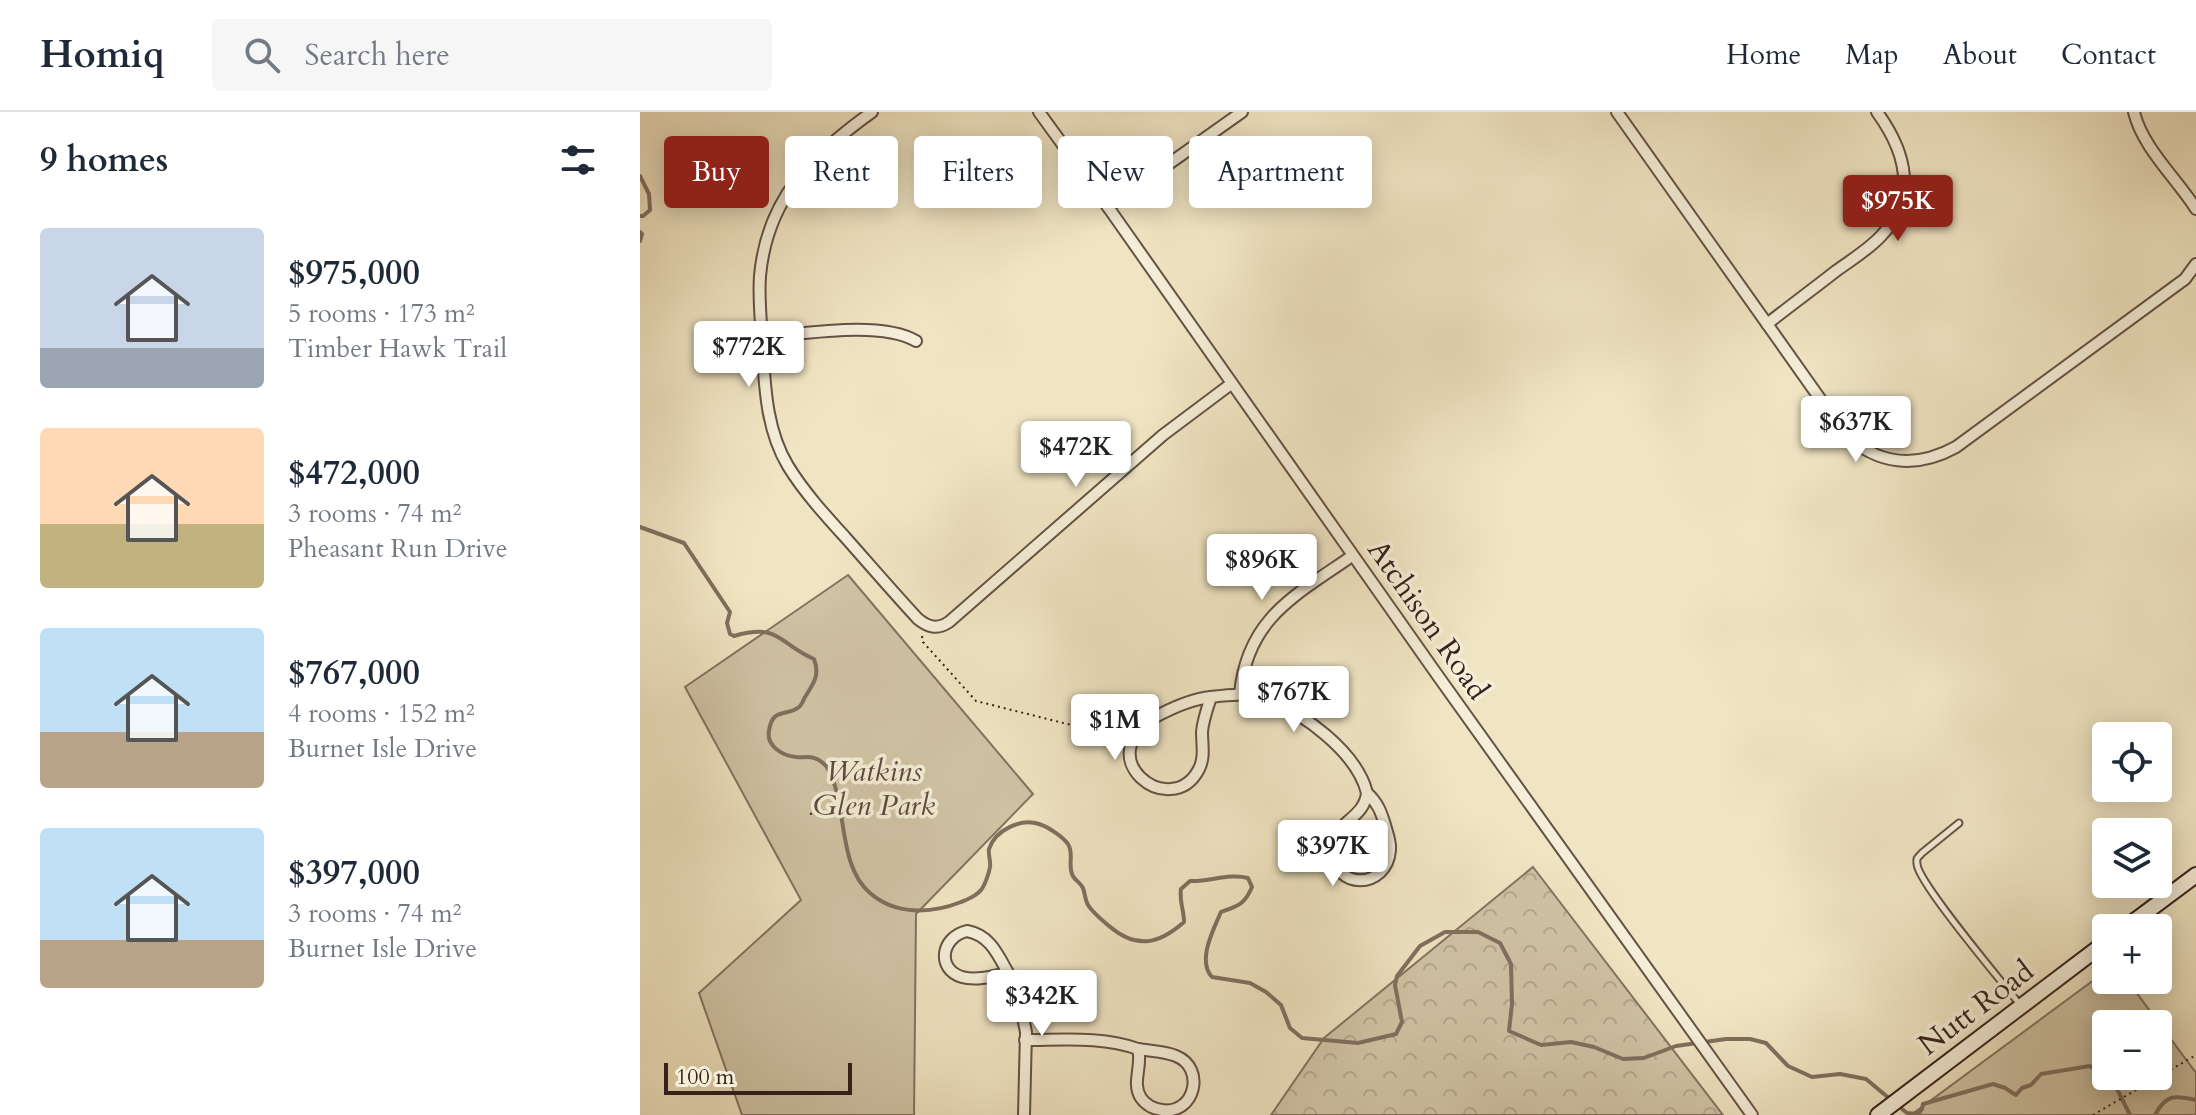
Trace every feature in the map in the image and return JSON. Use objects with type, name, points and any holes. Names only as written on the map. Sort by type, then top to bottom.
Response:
[{"type":"street","points":[[872,112],[819,153],[792,186],[780,207],[768,240],[760,277],[768,410],[772,429],[788,466],[832,523],[918,619],[926,625],[939,627],[949,622],[1163,435],[1231,384]]},
{"type":"street","name":"Atchison Road","points":[[1039,112],[1058,138]]},
{"type":"street","points":[[1173,161],[1242,112]]},
{"type":"street","points":[[1617,112],[1845,434],[1872,454],[1886,458],[1916,461],[1947,452],[2185,279],[2196,264]]},
{"type":"street","points":[[1767,324],[1870,246],[1892,222],[1903,193],[1903,165],[1895,140],[1877,112]]},
{"type":"street","points":[[2134,112],[2147,142],[2196,209]]},
{"type":"street","name":"Atchison Road","points":[[1109,208],[1352,556],[1752,1115]]},
{"type":"street","points":[[763,337],[888,330],[916,341]]},
{"type":"street","points":[[1240,694],[1251,647],[1268,619],[1352,556]]},
{"type":"street","points":[[1211,697],[1205,714],[1202,762],[1191,780],[1183,785],[1162,789],[1143,780],[1132,764],[1130,750],[1132,740],[1144,723],[1197,699],[1211,697],[1240,694],[1260,698],[1288,710],[1334,743],[1365,784],[1367,793],[1362,809],[1340,828],[1331,851],[1341,872],[1355,880],[1370,879],[1381,871],[1390,853],[1379,808],[1367,793]]},
{"type":"street","points":[[2144,914],[2196,875]]},
{"type":"street","points":[[1008,973],[965,978],[958,975],[947,965],[945,955],[948,941],[967,931],[982,936],[1008,973],[1023,1009],[1024,1115]]},
{"type":"street","name":"Nutt Road","points":[[1878,1115],[2092,953]]},
{"type":"street","points":[[1025,1040],[1099,1041],[1176,1056],[1183,1060],[1194,1077],[1193,1092],[1185,1104],[1165,1111],[1143,1101],[1137,1087],[1141,1057],[1138,1049]]},
{"type":"lane","points":[[1959,823],[1917,858],[1917,866],[1934,894],[2021,1007]]},
{"type":"path","points":[[918,619],[923,642],[976,701],[1132,740]]},
{"type":"path","points":[[810,814],[857,804]]},
{"type":"path","points":[[2093,1115],[2196,1055]]},
{"type":"green space","name":"Watkins Glen Park","points":[[848,575],[1033,794],[916,914],[914,1115],[742,1115],[699,993],[801,900],[685,687]]},
{"type":"green space","points":[[1533,867],[1723,1115],[1271,1115],[1324,1038]]},
{"type":"green space","points":[[2092,981],[2092,994],[2137,994],[2149,1010],[2092,1010],[2092,1090],[2172,1090],[2172,1041],[2196,1073],[2196,1115],[1911,1115]]},
{"type":"waterway","points":[[640,176],[649,194],[650,210],[640,216]]},
{"type":"waterway","points":[[640,232],[640,241]]},
{"type":"waterway","points":[[640,527],[684,543],[730,612],[727,623],[730,634],[770,633],[814,659],[816,674],[813,683],[800,706],[773,719],[770,741],[786,755],[816,759],[827,767],[834,784],[852,867],[870,893],[880,900],[902,909],[926,910],[950,906],[972,897],[985,882],[990,867],[989,849],[997,836],[1017,824],[1039,824],[1068,844],[1072,874],[1083,888],[1092,911],[1119,933],[1138,941],[1165,936],[1184,922],[1181,889],[1190,881],[1233,876],[1248,878],[1252,887],[1247,897],[1221,912],[1214,928],[1206,954],[1208,970],[1212,977],[1250,983],[1266,992],[1281,1005],[1290,1028],[1302,1038],[1358,1043],[1396,1034],[1402,1022],[1395,985],[1397,976],[1420,946],[1445,932],[1478,932],[1500,943],[1511,964],[1509,1031],[1541,1045],[1571,1042],[1623,1059],[1644,1058],[1676,1046],[1750,1039],[1766,1043],[1788,1066],[1812,1077],[1840,1074],[1866,1079],[1890,1099]]},
{"type":"waterway","points":[[1897,1105],[1907,1113],[1918,1114],[1923,1104],[1993,1084],[2016,1095],[2041,1074],[2090,1066],[2116,1087],[2130,1115]]},
{"type":"waterway","points":[[2155,1115],[2163,1103],[2172,1098],[2196,1100]]}]
